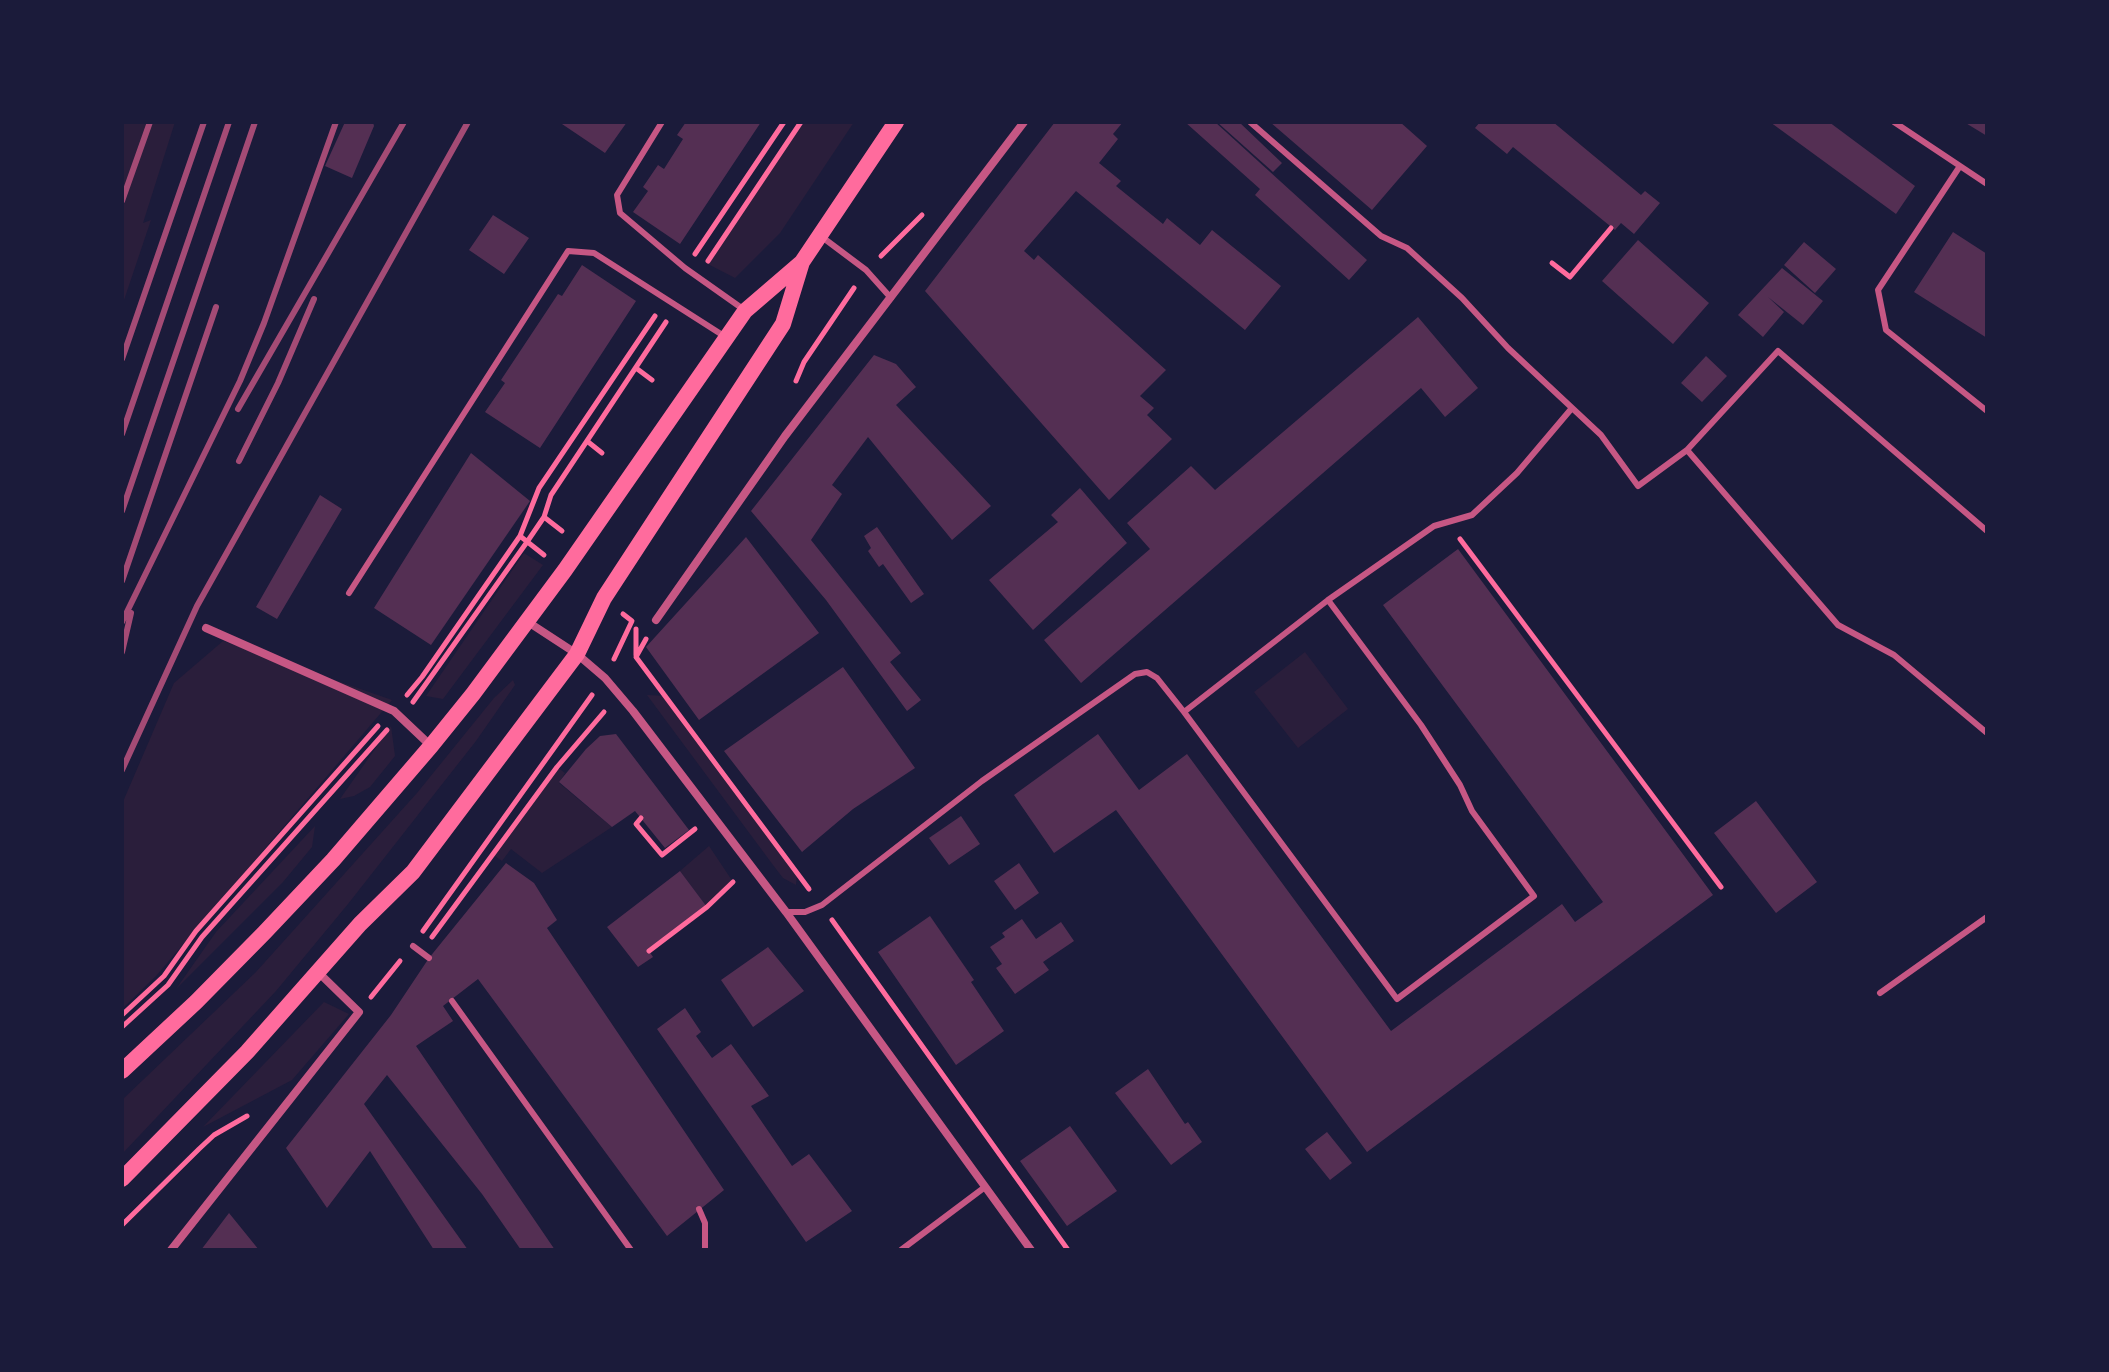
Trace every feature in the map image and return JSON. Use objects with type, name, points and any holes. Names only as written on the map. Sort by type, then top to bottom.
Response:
[{"type":"main road","points":[[122,1071],[264,933],[333,860],[431,746],[528,622],[745,311],[802,262],[896,122]]},
{"type":"main road","points":[[122,1179],[247,1052],[360,924],[413,872],[577,654],[604,598],[783,324],[802,262]]},
{"type":"street","points":[[656,620],[785,436],[1024,122]]},
{"type":"street","points":[[528,622],[577,654],[605,678],[633,711],[786,912],[1031,1250]]},
{"type":"street","points":[[206,628],[397,714],[431,746]]},
{"type":"street","points":[[171,1250],[359,1012],[319,973]]},
{"type":"lane","points":[[662,122],[617,195],[620,213],[685,268],[745,311]]},
{"type":"lane","points":[[1250,122],[1381,236],[1407,248],[1462,298],[1508,348],[1601,435],[1638,486],[1687,450],[1778,351],[1987,531]]},
{"type":"lane","points":[[1894,122],[1987,184]]},
{"type":"lane","points":[[1960,166],[1878,290],[1886,330],[1987,411]]},
{"type":"lane","points":[[820,236],[866,270],[891,298]]},
{"type":"lane","points":[[349,593],[568,251],[594,253],[727,338]]},
{"type":"lane","points":[[1184,712],[1328,600],[1434,526],[1472,515],[1517,473],[1572,408]]},
{"type":"lane","points":[[1687,450],[1838,625],[1894,655],[1987,733]]},
{"type":"lane","points":[[786,912],[805,912],[822,905],[982,781],[1135,674],[1147,672],[1157,678],[1184,712],[1397,999],[1534,896],[1472,811],[1460,785],[1421,725],[1328,600]]},
{"type":"lane","points":[[1880,993],[1987,917]]},
{"type":"lane","points":[[413,946],[429,958]]},
{"type":"lane","points":[[452,1001],[631,1250]]},
{"type":"lane","points":[[901,1250],[985,1187]]},
{"type":"lane","points":[[699,1209],[705,1223],[705,1250]]},
{"type":"path","points":[[685,268],[784,122]]},
{"type":"path","points":[[698,276],[801,122]]},
{"type":"path","points":[[1552,263],[1570,277],[1611,228]]},
{"type":"path","points":[[122,1027],[168,985],[202,937],[397,714],[520,536],[539,488],[668,298]]},
{"type":"path","points":[[122,1015],[164,976],[196,931],[428,684],[544,517],[551,495],[677,305]]},
{"type":"path","points":[[636,368],[652,380]]},
{"type":"path","points":[[587,441],[602,453]]},
{"type":"path","points":[[1453,530],[1721,887]]},
{"type":"path","points":[[520,536],[527,542]]},
{"type":"path","points":[[656,620],[636,657],[822,905],[1068,1250]]},
{"type":"path","points":[[421,952],[557,767],[604,712]]},
{"type":"path","points":[[641,818],[636,824],[662,855],[695,829]]},
{"type":"path","points":[[649,951],[707,907],[733,882]]},
{"type":"path","points":[[359,1012],[413,946]]},
{"type":"path","points":[[122,1225],[214,1135],[294,1091]]},
{"type":"shaded area","points":[[122,122],[175,122],[143,223],[151,220],[122,306]]},
{"type":"shaded area","points":[[803,122],[854,122],[780,233],[735,278],[706,263]]},
{"type":"shaded area","points":[[524,553],[543,565],[443,699],[426,696]]},
{"type":"shaded area","points":[[223,641],[392,700],[156,976],[122,1009],[122,804],[174,683]]},
{"type":"shaded area","points":[[1305,652],[1348,709],[1298,748],[1254,692]]},
{"type":"shaded area","points":[[513,680],[515,685],[476,741],[348,904],[276,991],[122,1154],[122,1100],[256,972],[417,793],[494,698]]},
{"type":"shaded area","points":[[647,695],[667,696],[797,874],[796,885],[783,878]]},
{"type":"shaded area","points":[[391,726],[395,756],[370,787],[354,796],[340,799]]},
{"type":"shaded area","points":[[557,767],[565,773],[559,783],[612,827],[542,873],[511,849],[502,861],[492,854]]},
{"type":"shaded area","points":[[315,826],[312,847],[283,882],[176,989],[216,932]]},
{"type":"shaded area","points":[[709,846],[733,882],[707,907],[680,871]]},
{"type":"shaded area","points":[[324,1002],[349,1014],[292,1080],[203,1127]]},
{"type":"building","points":[[345,122],[373,122],[374,126],[352,178],[325,166]]},
{"type":"building","points":[[627,122],[605,153],[562,124]]},
{"type":"building","points":[[686,122],[761,122],[680,244],[633,212],[648,191],[643,187],[658,165],[664,169],[683,139],[677,135]]},
{"type":"building","points":[[1055,122],[1123,122],[1113,134],[1118,139],[1099,163],[1121,181],[1116,186],[1163,224],[1167,218],[1200,245],[1212,230],[1281,286],[1245,330],[1076,191],[1024,251],[1034,260],[1038,255],[1166,370],[1140,396],[1154,408],[1147,415],[1172,439],[1109,500],[925,291]]},
{"type":"building","points":[[1185,122],[1215,122],[1367,260],[1349,280],[1255,195],[1260,189]]},
{"type":"building","points":[[1217,122],[1239,122],[1282,163],[1273,172]]},
{"type":"building","points":[[1270,122],[1400,122],[1427,146],[1372,210]]},
{"type":"building","points":[[1480,122],[1553,122],[1641,195],[1645,191],[1660,203],[1634,234],[1621,223],[1615,230],[1513,147],[1507,154],[1475,128]]},
{"type":"building","points":[[1770,122],[1829,122],[1915,186],[1896,214]]},
{"type":"building","points":[[1964,122],[1987,122],[1987,136]]},
{"type":"building","points":[[493,215],[529,238],[504,274],[469,250]]},
{"type":"building","points":[[1953,232],[1987,254],[1987,338],[1914,292]]},
{"type":"building","points":[[1638,240],[1709,303],[1673,344],[1602,281]]},
{"type":"building","points":[[1804,242],[1836,269],[1815,293],[1784,265]]},
{"type":"building","points":[[582,265],[636,301],[540,448],[485,412],[505,383],[501,380],[558,294],[562,296]]},
{"type":"building","points":[[1782,268],[1823,301],[1803,325],[1768,297],[1784,312],[1763,337],[1738,315]]},
{"type":"building","points":[[1418,317],[1478,388],[1445,417],[1421,388],[1081,683],[1044,640],[1150,549],[1127,523],[1191,466],[1215,490]]},
{"type":"building","points":[[874,355],[896,364],[916,387],[896,405],[991,506],[952,540],[868,437],[832,485],[842,494],[811,540],[901,653],[890,662],[921,700],[907,711],[826,600],[751,511]]},
{"type":"building","points":[[1706,356],[1727,376],[1702,402],[1681,383]]},
{"type":"building","points":[[471,453],[530,501],[431,645],[374,608]]},
{"type":"building","points":[[1080,488],[1127,543],[1033,630],[989,580],[1058,522],[1051,515]]},
{"type":"building","points":[[320,495],[342,509],[277,619],[256,607]]},
{"type":"building","points":[[877,527],[924,594],[911,603],[883,564],[879,567],[868,551],[871,548],[864,536]]},
{"type":"building","points":[[746,537],[819,633],[699,720],[646,647]]},
{"type":"building","points":[[1458,549],[1713,895],[1367,1152],[1116,810],[1054,853],[1014,795],[1098,734],[1139,790],[1187,754],[1391,1031],[1562,904],[1575,922],[1603,902],[1383,605]]},
{"type":"building","points":[[843,667],[915,768],[853,809],[802,852],[724,751]]},
{"type":"building","points":[[616,734],[689,830],[665,848],[635,811],[612,827],[559,782],[600,736]]},
{"type":"building","points":[[1756,801],[1817,882],[1776,913],[1714,833]]},
{"type":"building","points":[[961,816],[980,844],[949,865],[929,838]]},
{"type":"building","points":[[506,863],[534,883],[557,920],[547,928],[724,1190],[667,1236],[478,979],[443,1006],[453,1021],[416,1046],[555,1250],[521,1250],[482,1194],[387,1075],[364,1104],[468,1250],[434,1250],[370,1151],[327,1208],[286,1148],[391,1015],[429,958]]},
{"type":"building","points":[[1019,863],[1039,893],[1015,910],[994,881]]},
{"type":"building","points":[[680,871],[707,907],[649,951],[653,957],[638,967],[607,927]]},
{"type":"building","points":[[930,916],[1004,1031],[956,1065],[878,952]]},
{"type":"building","points":[[1022,919],[1036,939],[1061,922],[1074,941],[1043,962],[1049,970],[1015,994],[996,968],[1002,964],[990,947],[1005,937],[1002,933]]},
{"type":"building","points":[[768,947],[804,991],[753,1027],[721,980]]},
{"type":"building","points":[[685,1008],[701,1032],[696,1036],[712,1058],[731,1044],[769,1096],[751,1106],[792,1166],[809,1154],[852,1211],[806,1242],[657,1029]]},
{"type":"building","points":[[1148,1069],[1185,1124],[1188,1122],[1202,1142],[1171,1165],[1115,1093]]},
{"type":"building","points":[[1070,1126],[1117,1191],[1067,1226],[1020,1161]]},
{"type":"building","points":[[1327,1132],[1352,1163],[1330,1180],[1305,1149]]},
{"type":"building","points":[[229,1213],[259,1250],[201,1250]]},
{"type":"railway","points":[[122,201],[150,122]]},
{"type":"railway","points":[[122,359],[204,122]]},
{"type":"railway","points":[[122,434],[229,122]]},
{"type":"railway","points":[[122,511],[255,122]]},
{"type":"railway","points":[[122,622],[240,381],[336,122]]},
{"type":"railway","points":[[238,409],[404,122]]},
{"type":"railway","points":[[122,770],[197,606],[468,122]]},
{"type":"railway","points":[[239,461],[278,383],[314,299]]},
{"type":"railway","points":[[122,581],[216,307]]},
{"type":"railway","points":[[122,652],[131,613]]}]
